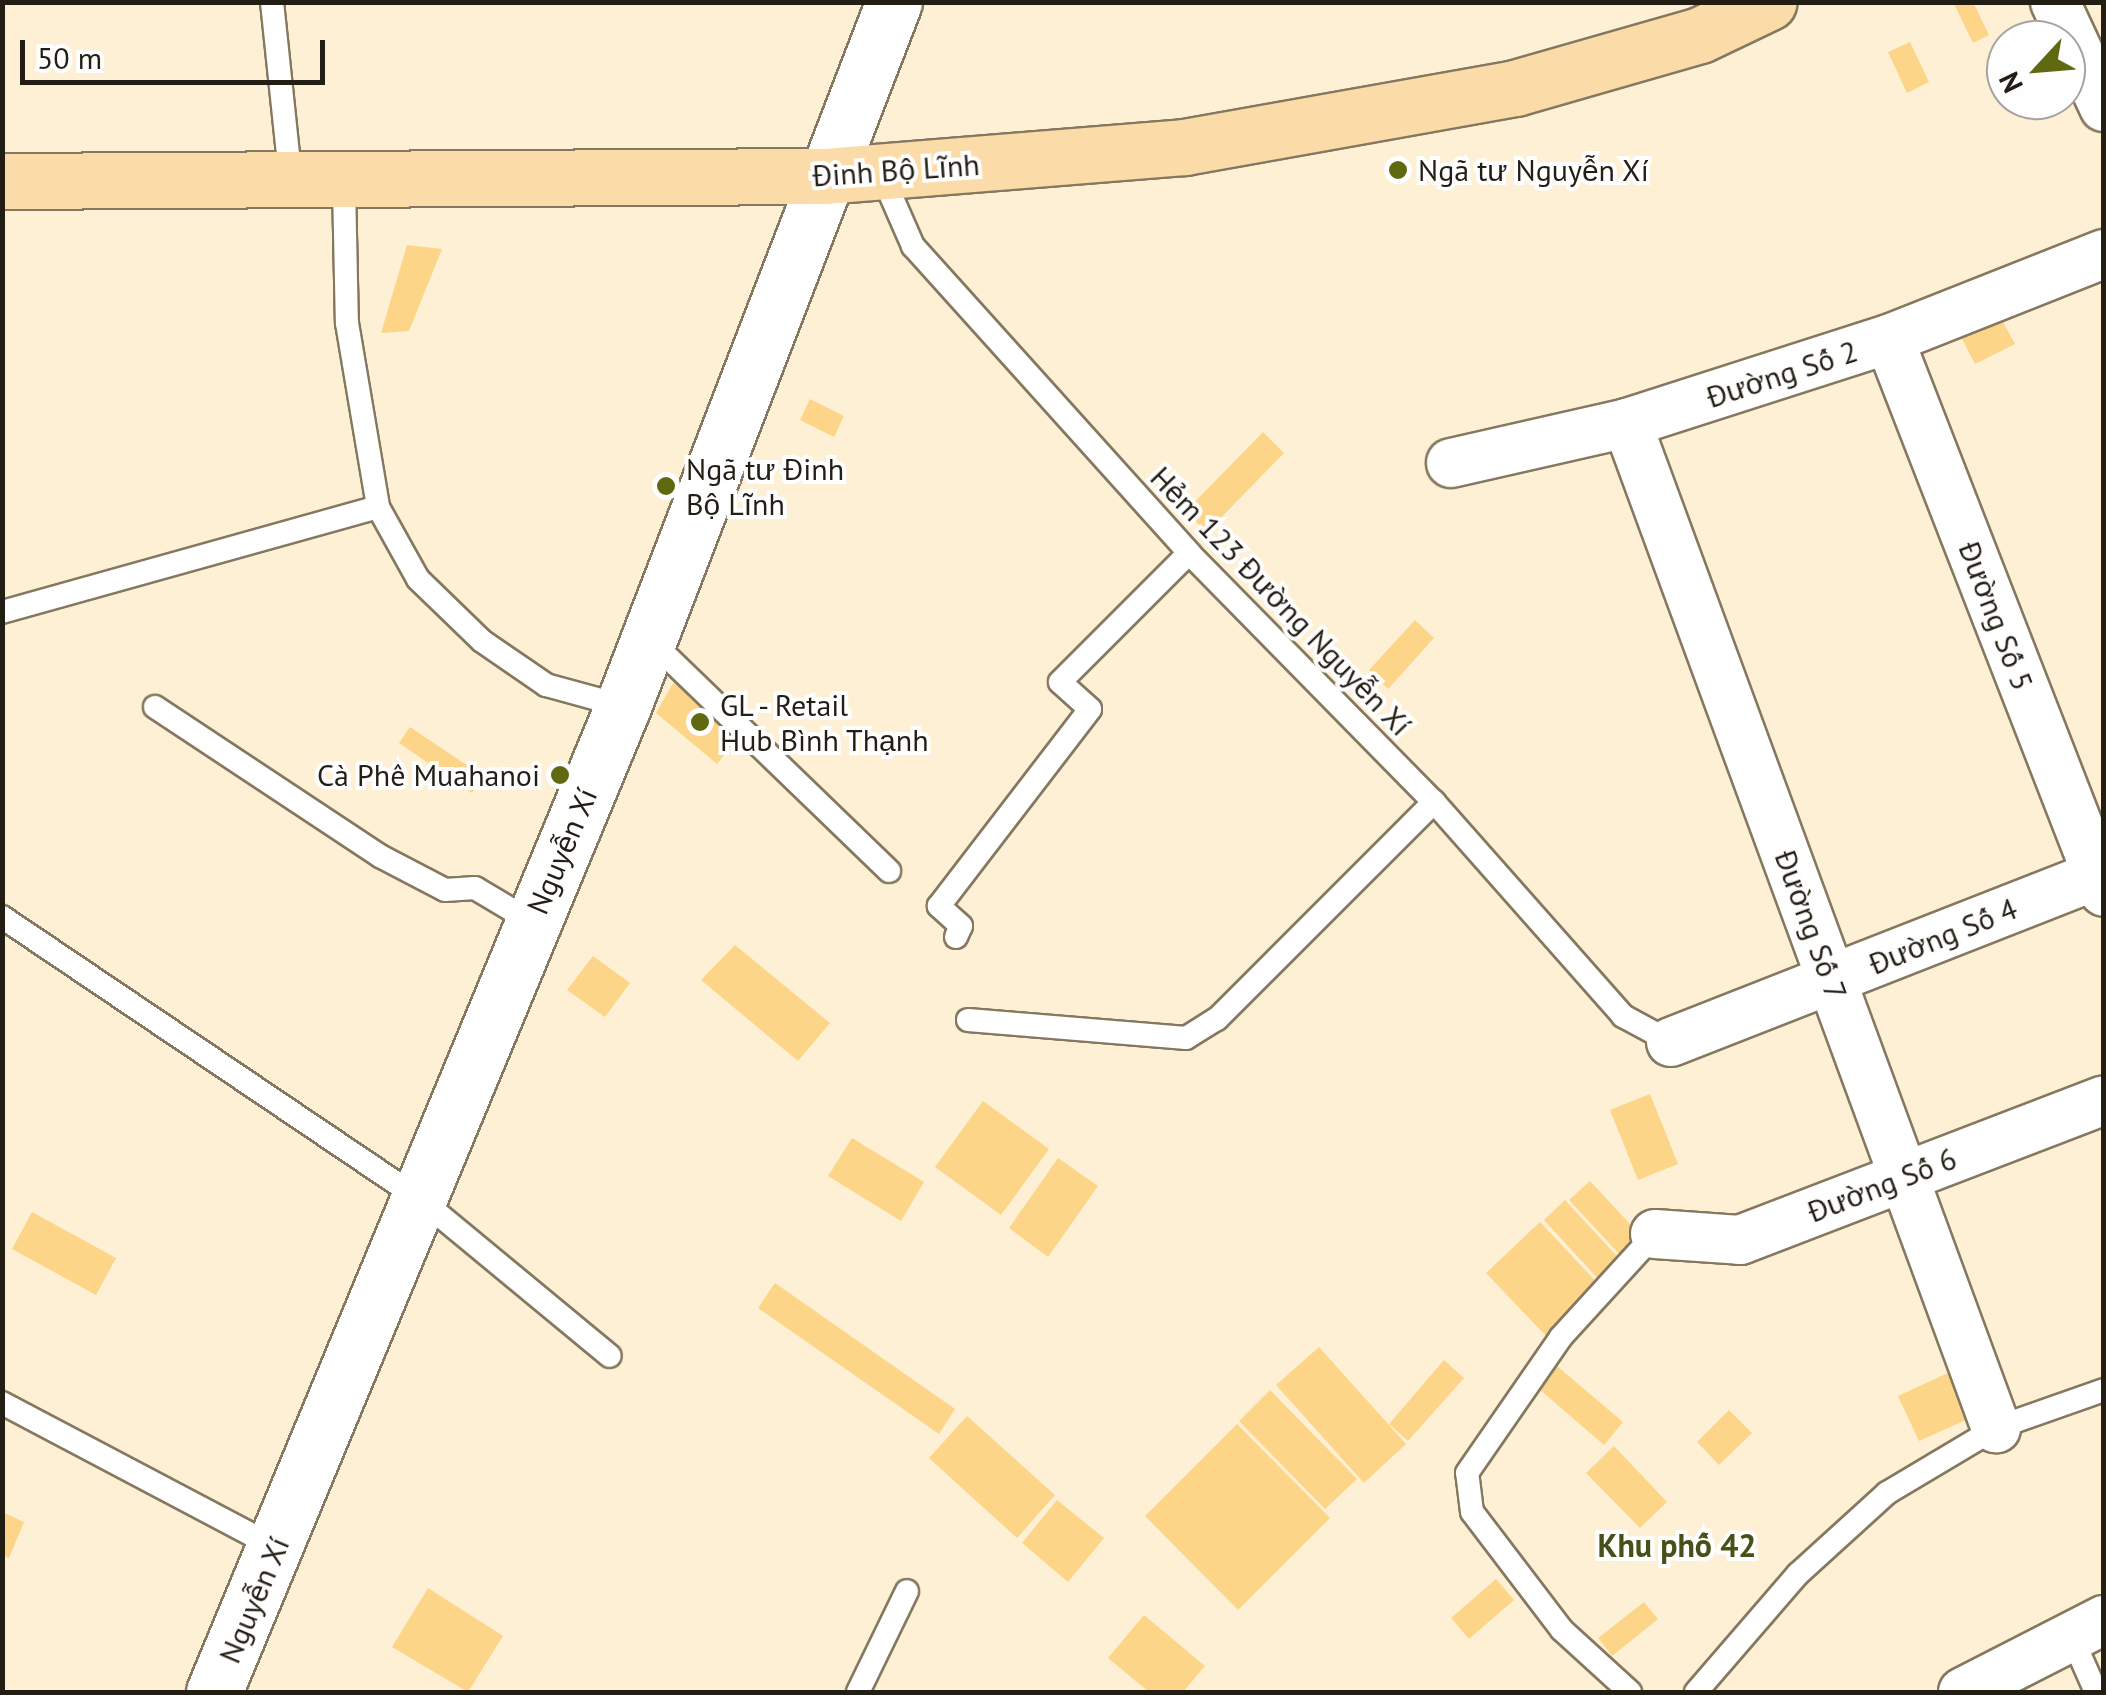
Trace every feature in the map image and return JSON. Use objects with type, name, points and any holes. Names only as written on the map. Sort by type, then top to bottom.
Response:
[{"type":"main road","name":"Nguyễn Xí","points":[[214,1692],[277,1548],[622,706],[894,2]]},
{"type":"main road","name":"Đinh Bộ Lĩnh","points":[[2,181],[318,184],[825,176],[1184,147],[1478,95],[1700,34],[1769,2]]},
{"type":"street","points":[[2054,2],[2104,107]]},
{"type":"street","name":"Đường Số 2","points":[[1451,463],[1627,424],[1889,340],[2104,254]]},
{"type":"street","name":"Đường Số 5","points":[[1889,340],[2101,880]]},
{"type":"street","name":"Đường Số 7","points":[[1627,424],[1996,1428]]},
{"type":"street","name":"Đường Số 4","points":[[1671,1042],[2101,880]]},
{"type":"street","name":"Đường Số 6","points":[[1655,1234],[1740,1240],[2104,1100]]},
{"type":"street","points":[[1964,1692],[2087,1627]]},
{"type":"lane","points":[[272,2],[318,184],[347,323],[378,507],[418,578],[482,641],[546,685],[622,706]]},
{"type":"lane","name":"Hẻm 123 Đường Nguyễn Xí","points":[[881,173],[912,246],[1189,553],[1434,802],[1623,1016],[1671,1042]]},
{"type":"lane","points":[[2,612],[378,507]]},
{"type":"lane","points":[[956,937],[961,926],[939,906],[1090,709],[1060,682],[1189,553]]},
{"type":"lane","points":[[648,639],[889,871]]},
{"type":"lane","points":[[155,708],[380,856],[445,890],[475,888],[532,922]]},
{"type":"lane","points":[[968,1020],[1186,1038],[1217,1019],[1434,802]]},
{"type":"lane","points":[[2,917],[420,1200],[610,1356]]},
{"type":"lane","points":[[1630,1692],[1562,1630],[1472,1512],[1467,1473],[1561,1337],[1655,1234]]},
{"type":"lane","points":[[1696,1692],[1798,1574],[1887,1492],[1996,1428],[2104,1390]]},
{"type":"lane","points":[[2,1402],[277,1548]]},
{"type":"lane","points":[[858,1692],[907,1591]]},
{"type":"lane","points":[[2087,1627],[2096,1692]]},
{"type":"building","points":[[1953,2],[1973,2],[1986,36],[1973,43]]},
{"type":"building","points":[[1910,42],[1929,82],[1907,93],[1888,52]]},
{"type":"building","points":[[407,245],[442,249],[409,331],[381,333]]},
{"type":"building","points":[[2001,318],[2015,344],[1975,364],[1961,337]]},
{"type":"building","points":[[810,399],[844,416],[834,437],[800,420]]},
{"type":"building","points":[[1263,432],[1284,453],[1207,532],[1185,512]]},
{"type":"building","points":[[1415,620],[1434,638],[1388,689],[1369,670]]},
{"type":"building","name":"GL - Retail Hub Bình Thạnh","points":[[679,673],[743,731],[717,764],[656,713]]},
{"type":"building","points":[[410,727],[483,776],[472,793],[399,743]]},
{"type":"building","points":[[735,945],[830,1023],[798,1061],[701,980]]},
{"type":"building","points":[[593,956],[630,983],[605,1017],[567,990]]},
{"type":"building","points":[[1650,1094],[1678,1164],[1638,1180],[1610,1110]]},
{"type":"building","points":[[983,1101],[1049,1149],[1001,1215],[935,1167]]},
{"type":"building","points":[[852,1138],[924,1182],[901,1221],[828,1176]]},
{"type":"building","points":[[1058,1158],[1098,1186],[1048,1257],[1009,1228]]},
{"type":"building","points":[[1590,1181],[1644,1239],[1624,1259],[1569,1200]]},
{"type":"building","points":[[1565,1200],[1624,1264],[1602,1283],[1544,1220]]},
{"type":"building","points":[[32,1212],[116,1258],[96,1295],[12,1249]]},
{"type":"building","points":[[1540,1222],[1602,1288],[1549,1339],[1486,1273]]},
{"type":"building","points":[[775,1283],[955,1409],[939,1434],[758,1308]]},
{"type":"building","points":[[1319,1347],[1406,1444],[1364,1483],[1276,1385]]},
{"type":"building","points":[[1444,1360],[1464,1378],[1408,1441],[1389,1424]]},
{"type":"building","points":[[1557,1366],[1623,1422],[1604,1445],[1539,1389]]},
{"type":"building","points":[[1963,1366],[1970,1418],[1919,1441],[1898,1396]]},
{"type":"building","points":[[1270,1390],[1357,1479],[1325,1509],[1239,1421]]},
{"type":"building","points":[[1729,1410],[1752,1433],[1719,1465],[1697,1442]]},
{"type":"building","points":[[967,1416],[1055,1495],[1017,1538],[929,1458]]},
{"type":"building","points":[[1237,1424],[1330,1518],[1238,1610],[1145,1516]]},
{"type":"building","points":[[1614,1446],[1667,1502],[1640,1528],[1586,1473]]},
{"type":"building","points":[[1057,1500],[1104,1538],[1068,1582],[1022,1543]]},
{"type":"building","points":[[2,1512],[24,1522],[9,1558],[2,1555]]},
{"type":"building","points":[[1496,1579],[1514,1600],[1469,1639],[1451,1618]]},
{"type":"building","points":[[428,1588],[503,1636],[468,1692],[392,1647]]},
{"type":"building","points":[[1644,1602],[1658,1619],[1612,1656],[1598,1638]]},
{"type":"building","points":[[1144,1615],[1205,1666],[1183,1692],[1149,1692],[1108,1658]]},
{"type":"place","name":"Ngã tư Nguyễn Xí","points":[[1398,170]]},
{"type":"place","name":"Ngã tư Đinh Bộ Lĩnh","points":[[666,486]]},
{"type":"place","name":"GL - Retail Hub Bình Thạnh","points":[[700,722]]},
{"type":"place","name":"Cà Phê Muahanoi","points":[[560,775]]},
{"type":"district","name":"Khu phố 42","points":[[1677,1545]]}]
